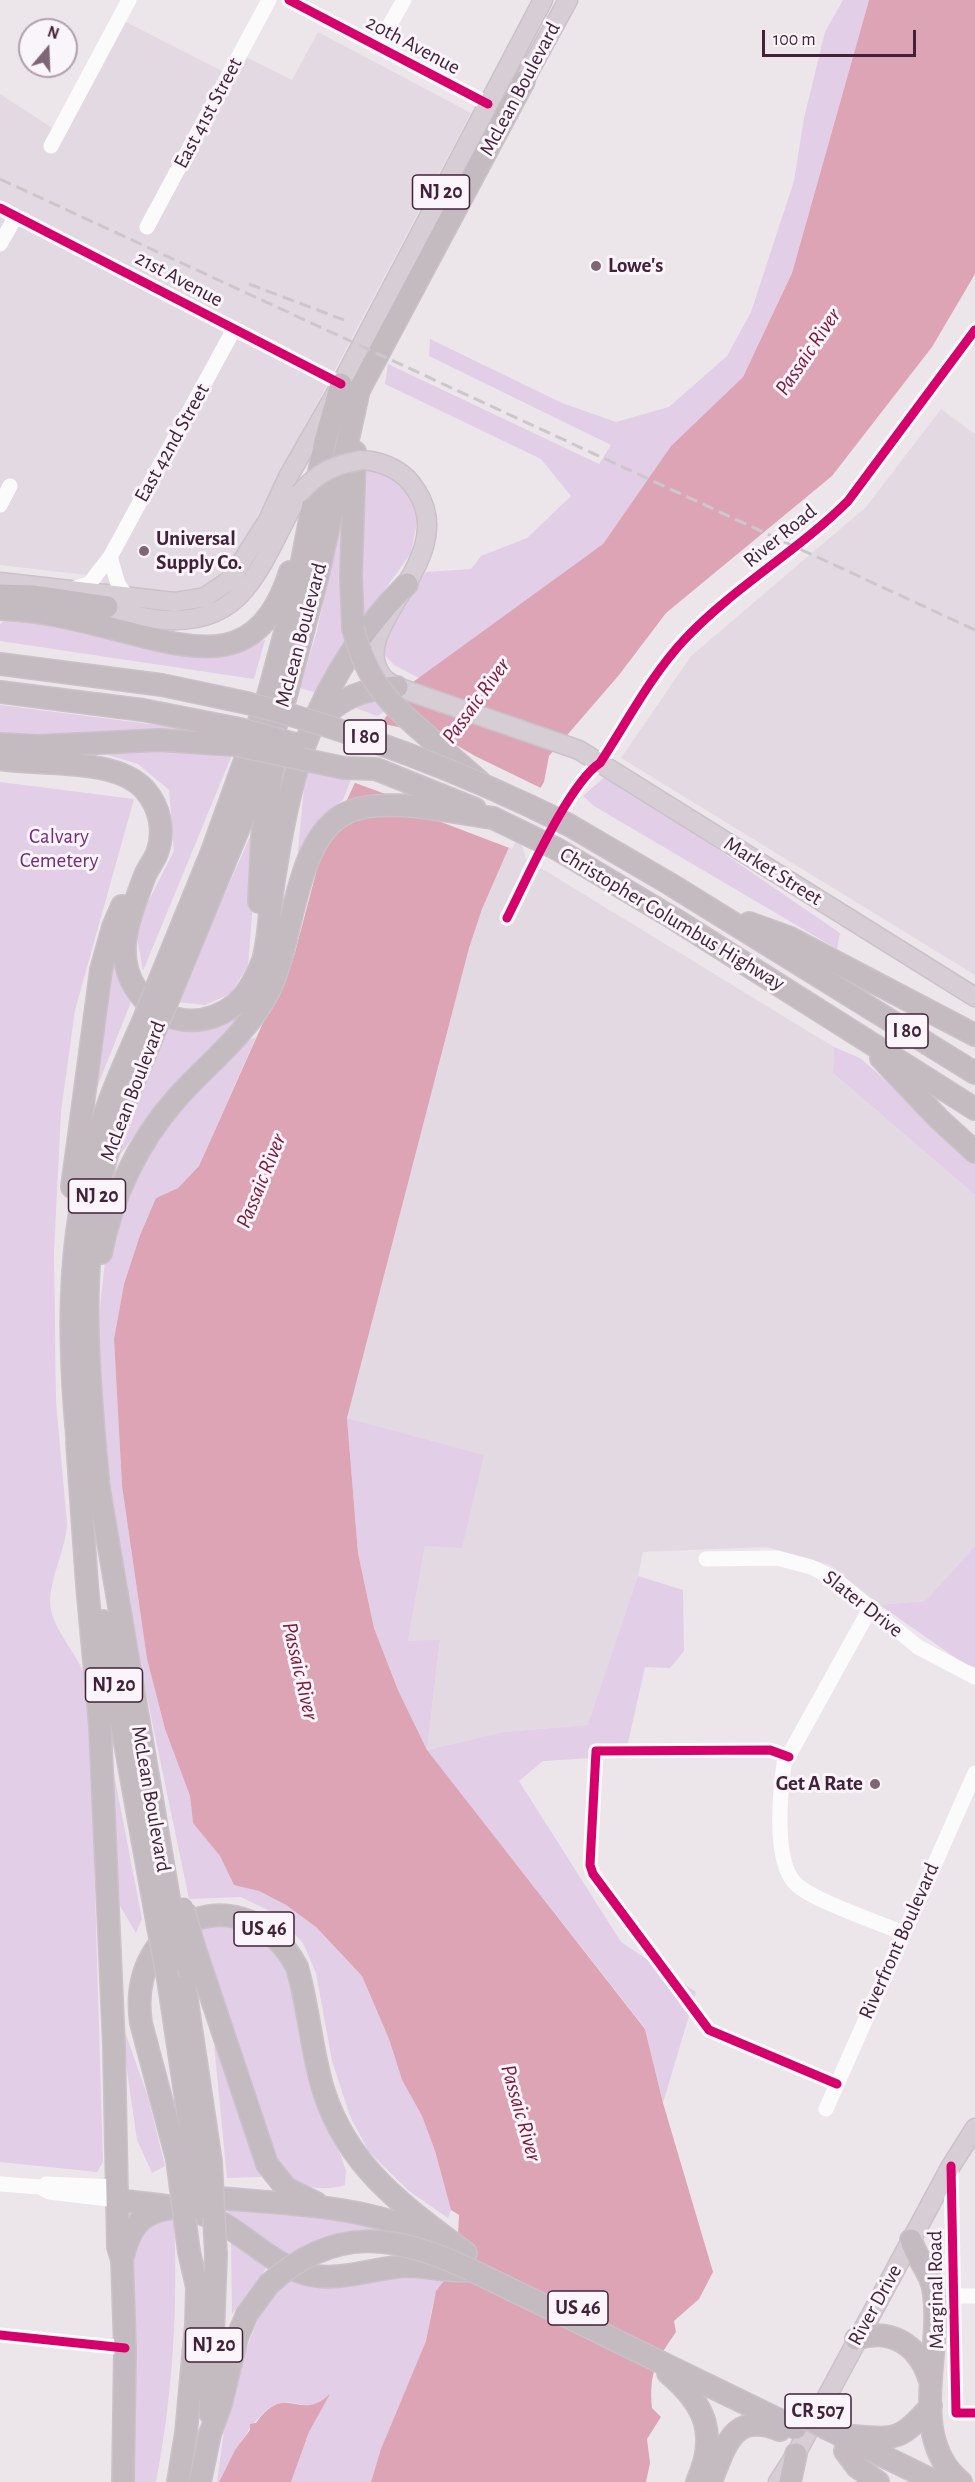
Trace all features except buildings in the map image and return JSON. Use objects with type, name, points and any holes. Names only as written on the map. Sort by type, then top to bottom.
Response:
[{"type":"highway","name":"McLean Boulevard","points":[[171,1917],[100,1606],[77,1442],[71,1326],[73,1252],[87,1174],[106,1109],[150,1023],[250,801],[286,696],[318,575],[358,390],[524,81]]},
{"type":"highway","points":[[372,367],[362,402],[354,468],[353,628],[358,652],[368,673],[397,710],[479,781]]},
{"type":"highway","name":"McLean Boulevard","points":[[162,996],[264,709],[296,592],[321,459],[341,384]]},
{"type":"highway","points":[[0,609],[43,613],[196,648],[233,643],[249,634],[270,613],[289,574],[306,503],[321,459]]},
{"type":"highway","points":[[0,759],[85,766],[124,776],[144,789],[159,815],[160,843],[144,878],[127,926],[125,954],[130,979],[147,1002],[172,1018],[190,1022],[206,1019],[235,1004],[245,995],[264,955],[283,825],[307,735],[328,689],[380,611],[407,584]]},
{"type":"highway","points":[[0,595],[33,596],[107,607]]},
{"type":"highway","points":[[0,619],[43,613]]},
{"type":"highway","points":[[0,652],[100,676]]},
{"type":"highway","name":"Christopher Columbus Highway","points":[[0,664],[100,676],[195,691],[247,703],[366,737],[479,781],[569,825],[709,908],[836,975],[975,1073]]},
{"type":"highway","points":[[307,735],[333,707],[346,698],[377,688],[397,687]]},
{"type":"highway","points":[[0,692],[142,710],[238,737]]},
{"type":"highway","points":[[256,974],[262,837],[286,696]]},
{"type":"highway","points":[[6,743],[238,737]]},
{"type":"highway","name":"Christopher Columbus Highway","points":[[238,737],[344,768],[376,769],[493,818],[558,849],[816,1007],[975,1109]]},
{"type":"highway","points":[[0,771],[124,776]]},
{"type":"highway","points":[[91,1374],[100,1258],[110,1217],[127,1174],[151,1130],[247,1026],[269,990],[287,944],[305,867],[315,843],[342,815],[360,807],[388,804],[493,818]]},
{"type":"highway","points":[[280,958],[289,806]]},
{"type":"highway","points":[[71,1326],[66,1283],[68,1232],[101,970],[118,914],[132,887],[144,878]]},
{"type":"highway","points":[[836,975],[975,1035]]},
{"type":"highway","name":"McLean Boulevard","points":[[150,1023],[98,1191],[87,1284],[99,1489],[171,1917],[168,1979],[194,2160]]},
{"type":"highway","points":[[860,1035],[939,1119],[975,1152]]},
{"type":"highway","points":[[77,1442],[100,1726],[118,2247],[122,2260],[125,2348],[123,2482]]},
{"type":"highway","name":"US 46","points":[[202,2253],[194,2160],[141,2023],[139,2004],[141,1976],[154,1950],[175,1929],[202,1918],[220,1916],[240,1919],[266,1930],[288,1950],[302,1986],[321,2081],[334,2117],[359,2160],[417,2223],[468,2262],[646,2355],[936,2482]]},
{"type":"highway","points":[[171,1917],[188,1954],[273,2175],[294,2193],[342,2211]]},
{"type":"highway","name":"McLean Boulevard","points":[[188,1954],[194,2160],[202,2253],[210,2434]]},
{"type":"highway","points":[[117,2194],[217,2221],[280,2261],[308,2275],[331,2276],[395,2267],[421,2267],[454,2272],[468,2262]]},
{"type":"highway","points":[[117,2194],[342,2211],[417,2223]]},
{"type":"highway","points":[[122,2260],[136,2223],[148,2214],[174,2208]]},
{"type":"highway","points":[[911,2240],[914,2250],[927,2268],[935,2297],[931,2406],[939,2456],[945,2467],[961,2482]]},
{"type":"highway","name":"US 46","points":[[200,2482],[210,2434],[221,2404],[242,2324],[256,2299],[269,2284],[298,2260],[340,2244],[362,2241],[393,2242],[468,2262],[685,2373]]},
{"type":"highway","name":"McLean Boulevard","points":[[178,2482],[194,2360],[197,2288],[202,2253]]},
{"type":"highway","points":[[856,2339],[878,2334],[904,2342],[924,2362],[931,2385]]},
{"type":"highway","points":[[685,2373],[708,2431],[708,2454],[697,2482]]},
{"type":"highway","points":[[834,2439],[895,2438],[906,2433],[931,2406]]},
{"type":"highway","points":[[711,2482],[726,2445],[741,2427],[756,2424],[783,2431],[798,2421]]},
{"type":"highway","points":[[834,2439],[857,2467],[878,2482]]},
{"type":"highway","name":"US 46","points":[[834,2439],[906,2482]]},
{"type":"highway","points":[[790,2482],[796,2454]]},
{"type":"main road","name":"McLean Boulevard","points":[[341,384],[543,0]]},
{"type":"main road","name":"McLean Boulevard","points":[[524,81],[567,0]]},
{"type":"main road","points":[[0,582],[127,597],[185,601],[215,592],[230,580],[268,519],[298,458],[341,384]]},
{"type":"main road","points":[[68,590],[107,607],[179,621],[198,619],[223,609],[244,590],[256,573],[300,493],[314,477],[328,468],[363,459],[381,462],[399,472],[422,498],[428,515],[428,533],[417,565],[384,621],[376,651],[376,664],[382,676],[397,687]]},
{"type":"main road","name":"Market Street","points":[[397,687],[571,746],[975,997]]},
{"type":"main road","name":"River Drive","points":[[778,2482],[796,2454],[951,2166],[975,2128]]},
{"type":"street","points":[[51,146],[129,0]]},
{"type":"street","name":"East 41st Street","points":[[147,227],[268,0]]},
{"type":"street","name":"20th Avenue","points":[[289,0],[488,104]]},
{"type":"street","points":[[377,47],[404,0]]},
{"type":"street","name":"21st Avenue","points":[[0,208],[341,384]]},
{"type":"street","points":[[0,244],[16,216]]},
{"type":"street","name":"East 42nd Street","points":[[68,590],[89,584],[110,557],[234,329]]},
{"type":"street","name":"River Road","points":[[507,918],[572,796],[589,770],[600,763],[684,639],[826,523],[849,501],[975,330]]},
{"type":"street","points":[[0,505],[10,486]]},
{"type":"street","points":[[110,557],[118,584],[127,597]]},
{"type":"street","name":"Slater Drive","points":[[706,1559],[777,1558],[801,1563],[832,1577],[918,1647],[975,1677]]},
{"type":"street","points":[[871,1607],[784,1764],[781,1786],[782,1860],[788,1874],[798,1886],[807,1892],[903,1933]]},
{"type":"street","points":[[789,1757],[770,1750],[596,1751],[590,1865],[593,1874],[709,2030],[837,2084]]},
{"type":"street","name":"Riverfront Boulevard","points":[[826,2109],[975,1773]]},
{"type":"street","name":"Marginal Road","points":[[951,2166],[956,2413],[975,2413]]},
{"type":"street","points":[[0,2184],[40,2187],[48,2183],[117,2194]]},
{"type":"street","points":[[955,2296],[975,2296]]},
{"type":"street","points":[[0,2335],[125,2348]]},
{"type":"shaded area","points":[[120,19],[230,75],[242,55],[292,80],[318,32],[471,113],[222,583],[154,599],[109,587],[95,576],[0,565],[0,94],[60,133]]},
{"type":"shaded area","points":[[941,409],[975,434],[975,975],[621,758],[691,656],[866,507]]},
{"type":"shaded area","points":[[517,829],[526,859],[834,1047],[833,1073],[975,1195],[975,1546],[925,1601],[880,1605],[830,1565],[767,1547],[643,1552],[638,1576],[589,1725],[503,1732],[427,1750],[440,1641],[408,1641],[425,1546],[462,1547],[483,1455],[347,1418],[469,948],[482,909]]},
{"type":"green space","points":[[843,0],[869,0],[792,273],[743,377],[671,446],[603,544],[419,678],[394,665],[382,652],[388,625],[426,572],[471,569],[481,556],[527,538],[571,496],[541,459],[385,384],[388,364],[599,464],[611,445],[429,356],[430,339],[562,403],[616,422],[669,407],[727,356],[751,312],[794,181],[804,118],[825,32]]},
{"type":"green space","points":[[358,464],[380,468],[410,488],[418,517],[411,553],[361,623]]},
{"type":"green space","points":[[343,507],[347,644],[317,693],[300,688],[317,631]]},
{"type":"green space","points":[[40,620],[220,655],[265,640],[254,679],[0,641],[0,624],[4,621]]},
{"type":"green space","points":[[368,682],[390,708],[377,716],[348,705]]},
{"type":"green space","points":[[0,705],[181,728],[180,733],[47,738],[0,734]]},
{"type":"green space","points":[[175,745],[234,750],[143,971],[135,927],[174,851],[169,790],[138,764],[96,751]]},
{"type":"green space","points":[[306,767],[352,777],[343,800],[322,816],[297,861]]},
{"type":"green space","points":[[608,774],[840,933],[837,949],[594,806],[583,796]]},
{"type":"green space","name":"Calvary Cemetery","points":[[0,782],[134,799],[75,1010],[61,1112],[54,1251],[56,1402],[67,1523],[50,1600],[54,1619],[86,1677],[89,1689],[103,2162],[97,2172],[0,2162]]},
{"type":"green space","points":[[260,814],[248,966],[230,994],[205,1005],[177,1002]]},
{"type":"green space","points":[[110,958],[133,997],[94,1095]]},
{"type":"green space","points":[[253,1003],[174,1084],[119,1156],[168,1022]]},
{"type":"green space","points":[[256,1037],[199,1166],[178,1188],[156,1198],[140,1235],[124,1284],[114,1339],[122,1486],[147,1659],[165,1729],[190,1796],[193,1823],[220,1856],[234,1884],[259,1891],[286,1905],[316,1927],[362,1976],[389,2039],[402,2080],[422,2116],[435,2151],[451,2210],[448,2218],[409,2191],[369,2152],[350,2116],[332,2061],[316,1973],[303,1943],[274,1913],[241,1897],[189,1899],[132,1625],[113,1516],[97,1335],[106,1252],[155,1132],[238,1045]]},
{"type":"green space","points":[[834,1047],[860,1058],[975,1157],[975,1195],[833,1073]]},
{"type":"green space","points":[[347,1418],[484,1455],[462,1548],[425,1546],[408,1641],[440,1640],[427,1750],[398,1690],[374,1628],[358,1553]]},
{"type":"green space","points":[[975,1546],[975,1667],[963,1663],[880,1605],[925,1601]]},
{"type":"green space","points":[[638,1576],[683,1590],[684,1651],[670,1668],[645,1667],[625,1756],[543,1761],[519,1781],[621,1942],[696,1992],[663,2103],[645,2028],[427,1750],[503,1732],[588,1725]]},
{"type":"green space","points":[[107,1738],[142,1919],[136,1933],[120,1906]]},
{"type":"green space","points":[[246,1924],[277,1946],[296,1994],[318,2090],[346,2171],[345,2185],[326,2188],[308,2186],[292,2179],[277,2168],[215,1987],[219,1985],[200,1926]]},
{"type":"green space","points":[[119,2015],[148,2097],[165,2166],[152,2173],[137,2140]]},
{"type":"green space","points":[[214,2044],[234,2090],[261,2177],[227,2178]]},
{"type":"green space","points":[[227,2209],[365,2221],[417,2237],[364,2232],[349,2233],[318,2241],[284,2256],[228,2219]]},
{"type":"green space","points":[[174,2217],[175,2317],[162,2449],[156,2482],[132,2482],[131,2245],[150,2222]]},
{"type":"green space","points":[[231,2241],[267,2267],[232,2314]]},
{"type":"green space","points":[[439,2274],[443,2282],[435,2296],[425,2344],[389,2429],[371,2482],[291,2482],[309,2432],[328,2397],[315,2405],[287,2402],[271,2407],[253,2424],[217,2482],[229,2395],[261,2311],[283,2278]]},
{"type":"water","name":"Passaic River","points":[[869,0],[975,0],[975,274],[932,347],[832,476],[666,613],[619,675],[549,756],[544,782],[517,829],[482,909],[469,948],[347,1418],[358,1553],[374,1628],[398,1690],[427,1750],[645,2029],[663,2103],[713,2272],[699,2299],[674,2321],[676,2332],[655,2367],[651,2396],[652,2408],[661,2417],[647,2439],[650,2463],[646,2482],[371,2482],[381,2449],[426,2341],[436,2291],[443,2282],[458,2234],[459,2215],[451,2210],[435,2151],[422,2116],[402,2080],[389,2039],[362,1976],[316,1927],[286,1905],[259,1891],[234,1885],[220,1856],[193,1823],[190,1796],[165,1729],[147,1659],[122,1486],[114,1339],[124,1284],[140,1235],[156,1198],[178,1188],[199,1166],[280,990],[294,956],[320,858],[385,718],[413,682],[603,544],[671,446],[743,377],[792,273]]},
{"type":"water","points":[[330,2394],[309,2432],[291,2482],[219,2482],[235,2450],[250,2430],[250,2424],[256,2423],[276,2405],[285,2403],[310,2405]]},
{"type":"pier","points":[[379,723],[441,736],[475,756],[543,789],[512,849],[428,817],[337,811],[391,796],[350,781]]},
{"type":"railway","points":[[0,179],[975,630]]},
{"type":"railway","points":[[249,284],[344,320]]},
{"type":"cycle path","points":[[289,0],[488,104]]},
{"type":"cycle path","points":[[0,208],[341,384]]},
{"type":"cycle path","points":[[507,918],[536,858],[575,791],[600,763],[650,683],[673,653],[704,620],[848,501],[975,330]]},
{"type":"cycle path","points":[[789,1757],[770,1750],[596,1751],[590,1865],[593,1874],[709,2030],[837,2084]]},
{"type":"cycle path","points":[[951,2166],[956,2413],[975,2413]]},
{"type":"cycle path","points":[[0,2335],[125,2348]]},
{"type":"place","name":"Lowe's","points":[[596,266]]},
{"type":"place","name":"Universal Supply Co.","points":[[144,551]]},
{"type":"place","name":"Get A Rate","points":[[875,1784]]}]
